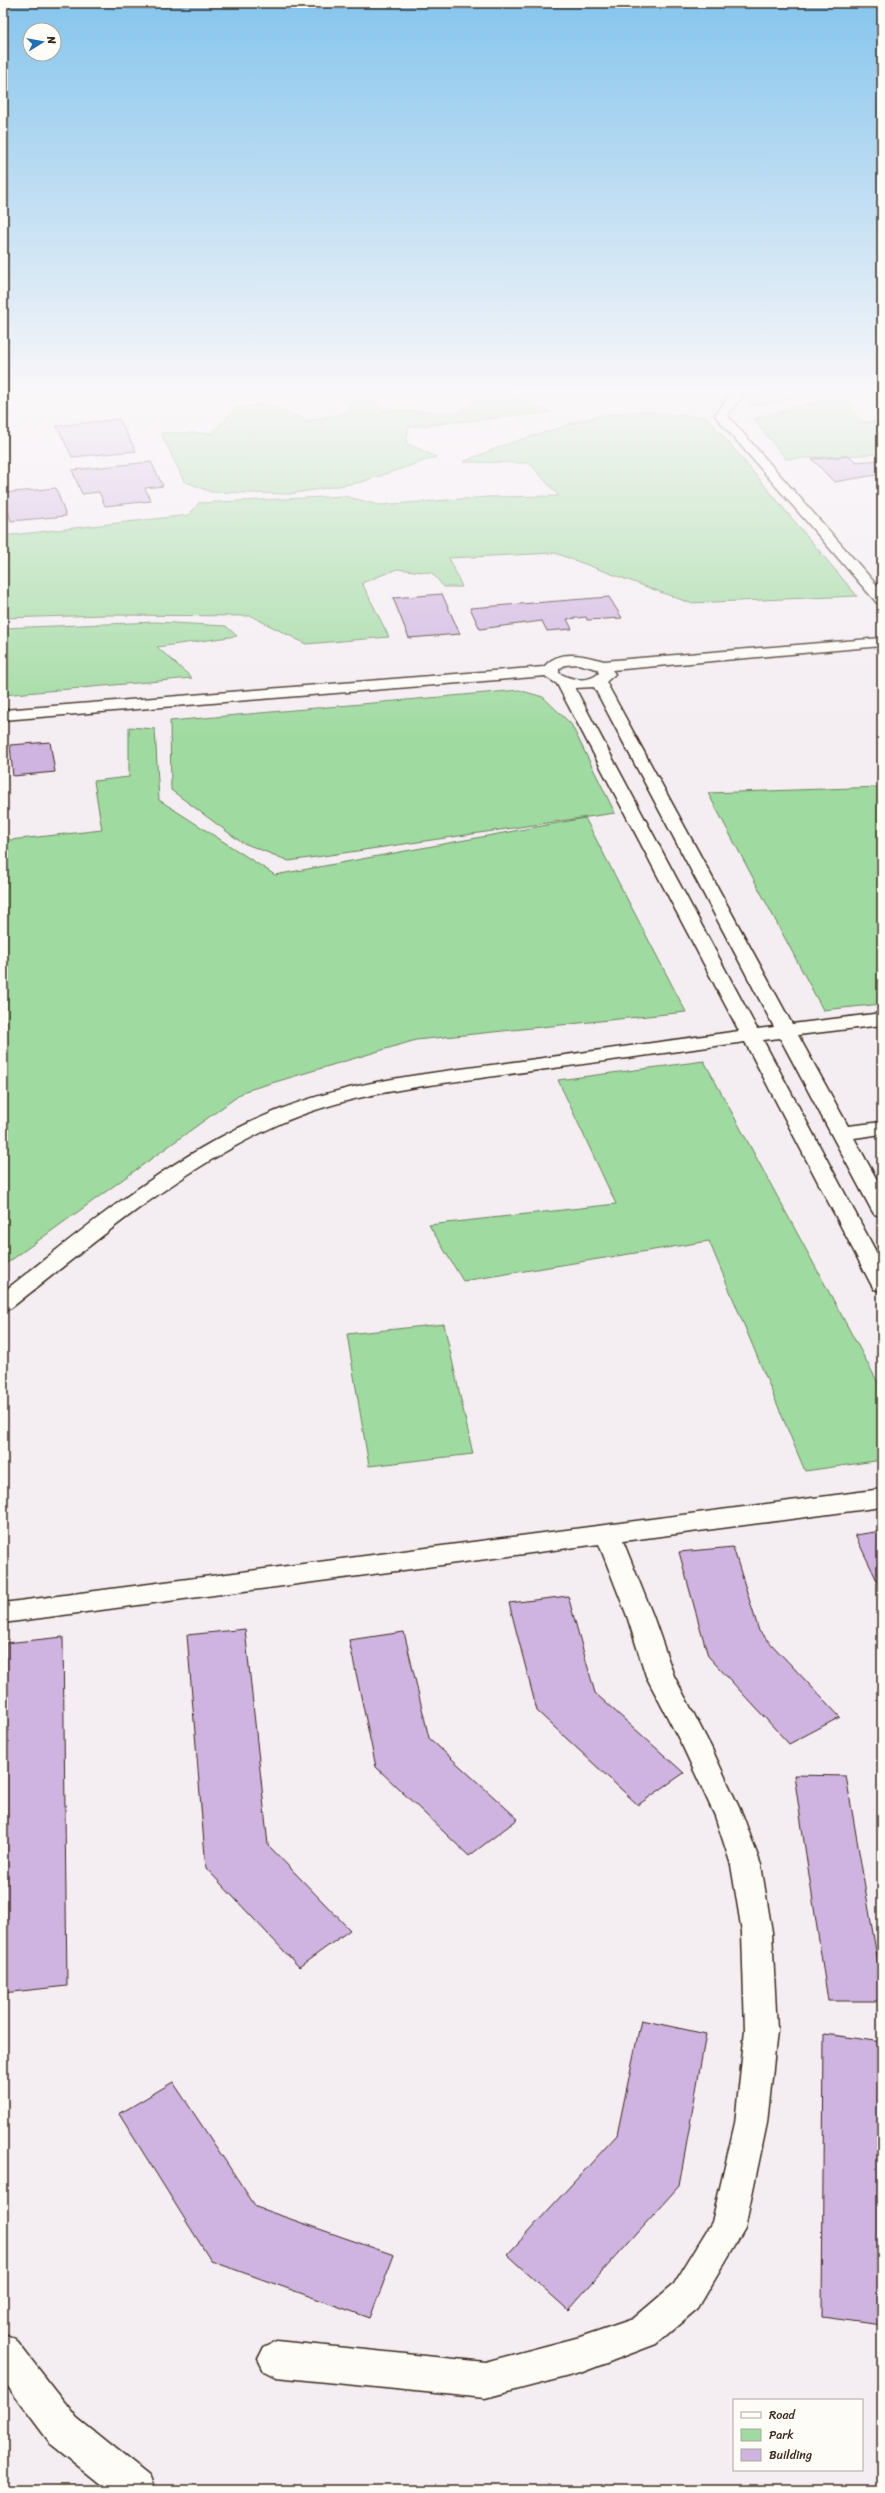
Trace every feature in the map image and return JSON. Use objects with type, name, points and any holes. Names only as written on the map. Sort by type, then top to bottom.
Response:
[{"type":"street","points":[[802,507],[882,600]]},
{"type":"street","points":[[3,715],[557,676],[581,684],[600,673],[882,642]]},
{"type":"street","points":[[882,1209],[785,1030],[600,673],[588,660],[570,660],[555,664],[557,676],[882,1284]]},
{"type":"street","points":[[3,1303],[165,1179],[232,1139],[270,1120],[317,1103],[415,1082],[785,1030],[882,1019]]},
{"type":"street","points":[[841,1133],[882,1128]]},
{"type":"street","points":[[3,1613],[882,1498]]},
{"type":"street","points":[[276,2359],[485,2380],[580,2355],[644,2332],[686,2296],[728,2228],[751,2123],[761,2031],[757,1932],[746,1865],[729,1816],[697,1747],[660,1676],[640,1616],[608,1534]]},
{"type":"street","points":[[3,2351],[64,2431],[137,2490]]},
{"type":"green space","points":[[195,507],[783,507],[857,596],[690,603],[555,553],[449,558],[462,587],[444,587],[432,573],[397,569],[362,583],[389,637],[306,644],[251,616],[105,615],[3,618],[3,536],[189,515]]},
{"type":"green space","points":[[157,622],[226,626],[237,636],[157,647],[192,678],[3,695],[3,628]]},
{"type":"green space","points":[[519,690],[543,697],[571,724],[615,813],[289,861],[241,842],[171,790],[170,721]]},
{"type":"green space","points":[[129,727],[155,729],[159,800],[275,875],[585,818],[686,1012],[416,1040],[245,1091],[3,1266],[3,831],[10,840],[102,830],[94,781],[129,777]]},
{"type":"green space","points":[[882,787],[882,1004],[823,1010],[708,793]]},
{"type":"green space","points":[[704,1061],[882,1390],[882,1460],[805,1471],[709,1241],[463,1281],[429,1225],[616,1204],[558,1080]]},
{"type":"green space","points":[[444,1324],[473,1454],[369,1466],[347,1334]]},
{"type":"building","points":[[7,507],[63,507],[66,516],[11,521]]},
{"type":"building","points":[[442,594],[460,634],[409,638],[393,598]]},
{"type":"building","points":[[609,597],[622,618],[587,620],[586,617],[567,619],[572,629],[547,631],[542,621],[480,629],[470,608]]},
{"type":"building","points":[[50,742],[55,772],[13,776],[10,745]]},
{"type":"building","points":[[882,1531],[882,1591],[855,1535]]},
{"type":"building","points":[[733,1547],[759,1631],[840,1717],[789,1744],[708,1656],[679,1552]]},
{"type":"building","points":[[568,1596],[595,1693],[684,1773],[638,1805],[537,1711],[509,1603]]},
{"type":"building","points":[[245,1629],[268,1845],[350,1930],[299,1967],[206,1868],[187,1635]]},
{"type":"building","points":[[404,1632],[429,1738],[518,1819],[469,1856],[376,1767],[349,1640]]},
{"type":"building","points":[[63,1637],[67,1986],[3,1993],[6,1643]]},
{"type":"building","points":[[794,1775],[846,1776],[882,1986],[882,2001],[828,2001]]},
{"type":"building","points":[[641,2020],[706,2034],[679,2186],[568,2310],[507,2255],[617,2135]]},
{"type":"building","points":[[824,2034],[882,2042],[882,2325],[822,2317]]},
{"type":"building","points":[[173,2082],[256,2207],[394,2255],[370,2318],[211,2261],[119,2114]]}]
